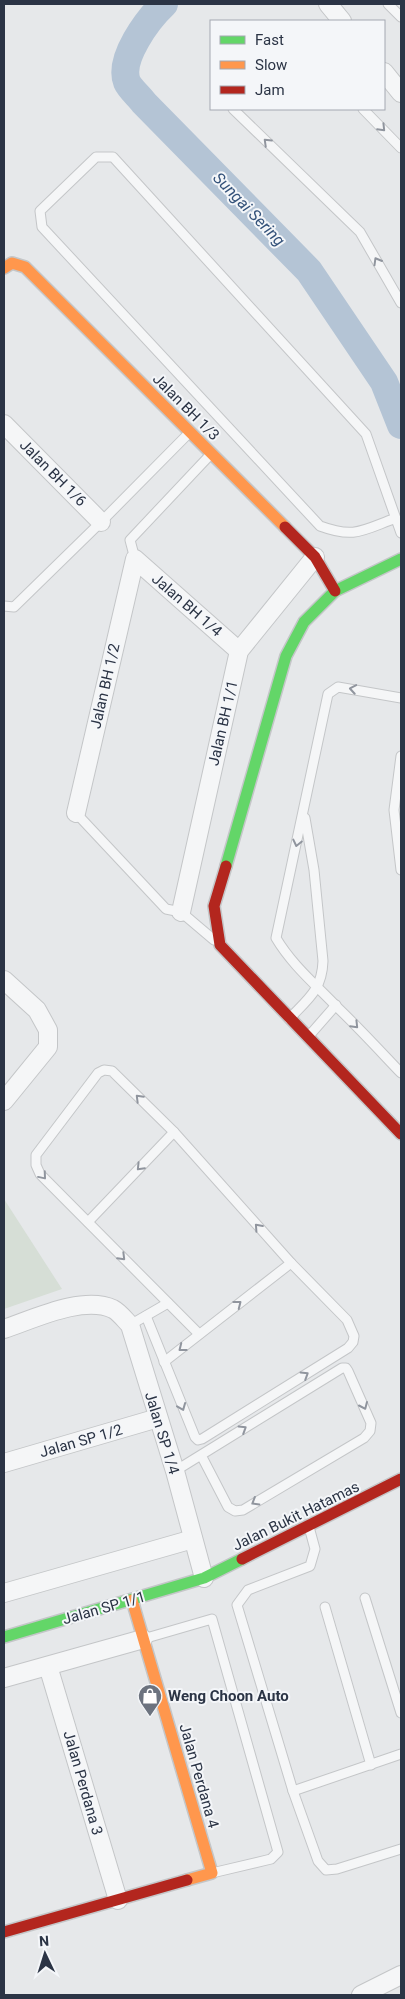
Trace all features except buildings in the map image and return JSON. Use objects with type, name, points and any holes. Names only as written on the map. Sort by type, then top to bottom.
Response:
[{"type":"street","points":[[328,4],[341,20]]},
{"type":"street","points":[[385,73],[401,93]]},
{"type":"street","name":"Jalan BH 1/3","points":[[4,268],[12,263],[25,266],[315,557],[335,590]]},
{"type":"street","name":"Jalan BH 1/6","points":[[4,424],[102,522]]},
{"type":"street","name":"Jalan BH 1/1","points":[[181,912],[239,650],[315,557]]},
{"type":"street","name":"Jalan BH 1/4","points":[[135,559],[239,650]]},
{"type":"street","name":"Jalan BH 1/2","points":[[76,813],[135,559]]},
{"type":"street","points":[[401,559],[335,590],[304,622],[286,656],[214,906],[220,945],[401,1134]]},
{"type":"street","points":[[4,980],[37,1010],[48,1030],[48,1047],[4,1101]]},
{"type":"street","points":[[4,1329],[81,1304],[99,1304],[115,1310],[130,1325]]},
{"type":"street","name":"Jalan SP 1/4","points":[[130,1325],[175,1471],[204,1578]]},
{"type":"street","name":"Jalan SP 1/2","points":[[4,1463],[158,1418]]},
{"type":"street","name":"Jalan Bukit Hatamas","points":[[204,1578],[309,1527],[401,1479]]},
{"type":"street","points":[[4,1593],[193,1539]]},
{"type":"street","name":"Jalan SP 1/1","points":[[4,1637],[204,1578]]},
{"type":"street","name":"Jalan Perdana 4","points":[[132,1600],[212,1873]]},
{"type":"street","points":[[4,1678],[143,1638]]},
{"type":"street","name":"Jalan Perdana 3","points":[[48,1666],[118,1900]]},
{"type":"street","points":[[4,1932],[212,1873]]},
{"type":"street","points":[[361,1995],[401,1975]]},
{"type":"lane","points":[[388,4],[401,17]]},
{"type":"lane","points":[[234,110],[360,232],[401,303]]},
{"type":"lane","points":[[364,110],[401,148]]},
{"type":"lane","points":[[396,518],[356,533],[336,532],[320,526],[42,227],[40,211],[96,157],[113,157],[366,434],[396,518],[401,533]]},
{"type":"lane","points":[[4,606],[14,607],[102,522],[190,432]]},
{"type":"lane","points":[[135,559],[130,540],[212,453]]},
{"type":"lane","points":[[401,698],[338,687],[328,694],[304,814],[276,938],[282,949],[317,989],[336,1005],[401,1073]]},
{"type":"lane","points":[[401,756],[394,810],[401,870]]},
{"type":"lane","points":[[76,813],[166,909],[181,912],[220,945]]},
{"type":"lane","points":[[289,1019],[317,989],[323,975],[314,870],[304,814]]},
{"type":"lane","points":[[308,1038],[336,1005]]},
{"type":"lane","points":[[146,1316],[194,1437],[198,1440],[348,1348],[353,1342],[354,1336],[347,1320],[291,1263],[174,1132],[112,1071],[104,1070],[98,1072],[36,1155],[36,1165],[40,1174],[200,1334]]},
{"type":"lane","points":[[88,1222],[174,1132]]},
{"type":"lane","points":[[164,1362],[291,1263]]},
{"type":"lane","points":[[130,1325],[168,1303]]},
{"type":"lane","points":[[175,1471],[342,1368],[346,1368],[348,1371],[371,1423],[370,1431],[364,1438],[243,1510],[235,1510],[228,1507],[201,1455]]},
{"type":"lane","points":[[309,1527],[315,1549],[310,1566],[248,1590],[237,1604],[293,1792],[318,1861],[326,1870],[337,1869],[401,1849]]},
{"type":"lane","points":[[366,1598],[401,1713]]},
{"type":"lane","points":[[325,1607],[370,1765]]},
{"type":"lane","points":[[143,1638],[212,1619],[278,1852],[271,1859],[212,1873]]},
{"type":"lane","points":[[293,1792],[401,1754]]},
{"type":"shaded area","points":[[4,1199],[62,1289],[4,1309]]},
{"type":"waterway","name":"Sungai Sering","points":[[164,4],[150,19],[131,51],[125,73],[128,85],[309,271],[384,382],[401,425]]},
{"type":"traffic: fast","points":[[226,866],[286,656],[304,622],[335,591],[401,559]]},
{"type":"traffic: fast","points":[[4,1637],[204,1578],[242,1559]]},
{"type":"traffic: slow","points":[[4,268],[12,263],[25,267],[285,527]]},
{"type":"traffic: slow","points":[[132,1600],[212,1873],[187,1880]]},
{"type":"traffic: jam","points":[[285,527],[315,557],[335,591]]},
{"type":"traffic: jam","points":[[226,866],[214,906],[220,945],[401,1134]]},
{"type":"traffic: jam","points":[[242,1559],[401,1479]]},
{"type":"traffic: jam","points":[[4,1932],[187,1880]]},
{"type":"place","name":"Weng Choon Auto","points":[[150,1717]]}]
